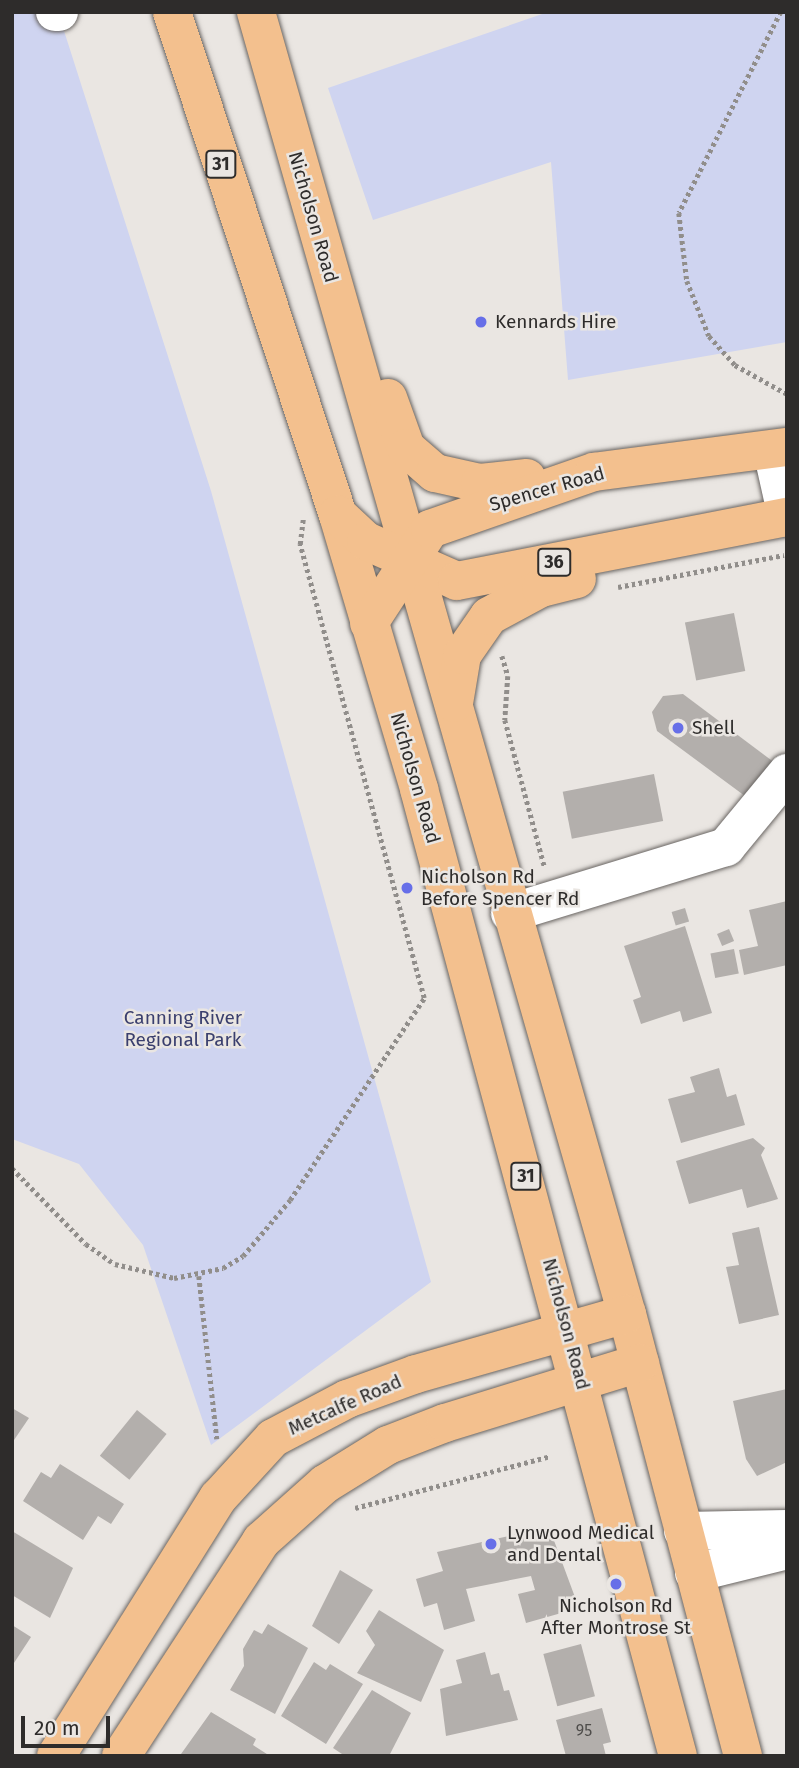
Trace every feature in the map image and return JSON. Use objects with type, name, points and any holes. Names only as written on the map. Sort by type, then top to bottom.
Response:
[{"type":"main road","name":"Nicholson Road","points":[[172,12],[338,515],[569,1331],[678,1756]]},
{"type":"main road","name":"Nicholson Road","points":[[256,12],[510,913],[627,1314],[743,1756]]},
{"type":"main road","points":[[336,299],[372,344],[406,448],[435,473],[480,483],[594,472]]},
{"type":"main road","name":"Spencer Road","points":[[369,623],[412,561],[430,529],[594,472],[779,449]]},
{"type":"main road","name":"36","points":[[338,515],[366,541],[457,581],[787,517]]},
{"type":"main road","name":"36","points":[[453,709],[462,655],[489,616],[510,602],[787,517]]},
{"type":"main road","name":"Metcalfe Road","points":[[56,1756],[218,1498],[272,1438],[393,1383],[627,1314]]},
{"type":"main road","points":[[121,1756],[261,1541],[291,1510],[388,1446],[581,1380],[640,1363]]},
{"type":"street","points":[[779,449],[787,517]]},
{"type":"street","points":[[510,913],[726,847],[787,773]]},
{"type":"street","points":[[684,1531],[787,1529]]},
{"type":"street","points":[[694,1573],[787,1550]]},
{"type":"path","points":[[781,12],[679,213],[687,281],[709,337],[735,365],[787,394]]},
{"type":"path","points":[[611,588],[787,555]]},
{"type":"path","points":[[12,1168],[86,1244],[115,1264],[145,1275],[199,1276],[243,1256],[289,1200],[424,998],[327,632]]},
{"type":"path","points":[[494,647],[508,676],[505,720],[553,900]]},
{"type":"path","points":[[199,1276],[217,1439]]},
{"type":"path","points":[[344,1511],[434,1482],[550,1456]]},
{"type":"green space","name":"Canning River Regional Park","points":[[12,12],[58,12],[211,491],[431,1282],[211,1445],[143,1245],[79,1164],[12,1139]]},
{"type":"green space","points":[[548,12],[787,12],[787,342],[568,380],[551,162],[373,220],[328,88]]},
{"type":"building","points":[[734,613],[745,671],[696,680],[685,623]]},
{"type":"building","points":[[683,694],[775,763],[749,799],[657,731],[652,712],[663,696]]},
{"type":"building","points":[[654,774],[663,821],[572,839],[563,792]]},
{"type":"building","points":[[787,901],[787,965],[744,975],[739,950],[758,946],[749,910]]},
{"type":"building","points":[[685,908],[689,921],[676,925],[672,912]]},
{"type":"building","points":[[685,926],[712,1013],[683,1022],[680,1011],[641,1024],[633,1000],[641,997],[624,946]]},
{"type":"building","points":[[729,929],[734,941],[722,946],[717,934]]},
{"type":"building","points":[[734,949],[739,974],[715,978],[710,954]]},
{"type":"building","points":[[719,1068],[727,1097],[736,1094],[745,1125],[681,1143],[668,1099],[695,1092],[690,1077]]},
{"type":"building","points":[[753,1138],[765,1148],[761,1155],[778,1199],[747,1208],[742,1189],[689,1204],[676,1161]]},
{"type":"building","points":[[759,1227],[779,1315],[739,1324],[726,1267],[739,1265],[732,1233]]},
{"type":"building","points":[[787,1389],[787,1462],[757,1476],[746,1459],[733,1401]]},
{"type":"building","points":[[12,1408],[29,1418],[12,1443]]},
{"type":"building","points":[[137,1410],[167,1434],[129,1480],[100,1456]]},
{"type":"building","points":[[60,1464],[124,1504],[111,1524],[98,1516],[83,1540],[23,1501],[41,1472],[51,1478]]},
{"type":"building","points":[[549,1527],[579,1608],[526,1623],[518,1594],[535,1590],[531,1576],[466,1589],[475,1621],[444,1630],[437,1603],[424,1607],[416,1579],[443,1571],[437,1552]]},
{"type":"building","points":[[12,1531],[73,1568],[50,1618],[12,1595]]},
{"type":"building","points":[[340,1570],[373,1590],[339,1644],[312,1626]]},
{"type":"building","points":[[379,1610],[444,1650],[421,1702],[357,1673],[375,1645],[366,1631]]},
{"type":"building","points":[[268,1624],[308,1648],[275,1714],[230,1690],[244,1666],[243,1649],[254,1630],[262,1634]]},
{"type":"building","points":[[12,1625],[31,1637],[12,1666]]},
{"type":"building","points":[[581,1644],[595,1696],[557,1706],[543,1654]]},
{"type":"building","points":[[485,1652],[491,1675],[499,1673],[504,1691],[509,1690],[518,1720],[446,1736],[440,1689],[462,1683],[456,1660]]},
{"type":"building","points":[[314,1662],[326,1670],[330,1664],[363,1684],[326,1744],[281,1716]]},
{"type":"building","points":[[372,1690],[411,1713],[389,1756],[345,1756],[333,1748]]},
{"type":"building","points":[[602,1708],[611,1742],[603,1744],[606,1756],[566,1756],[556,1720]]},
{"type":"building","points":[[211,1712],[256,1739],[253,1745],[270,1756],[181,1754]]},
{"type":"place","name":"Kennards Hire","points":[[481,322]]},
{"type":"place","name":"Shell","points":[[678,728]]},
{"type":"place","name":"Nicholson Rd Before Spencer Rd","points":[[407,888]]},
{"type":"place","name":"Lynwood Medical and Dental","points":[[491,1544]]},
{"type":"place","name":"Nicholson Rd After Montrose St","points":[[616,1584]]}]
